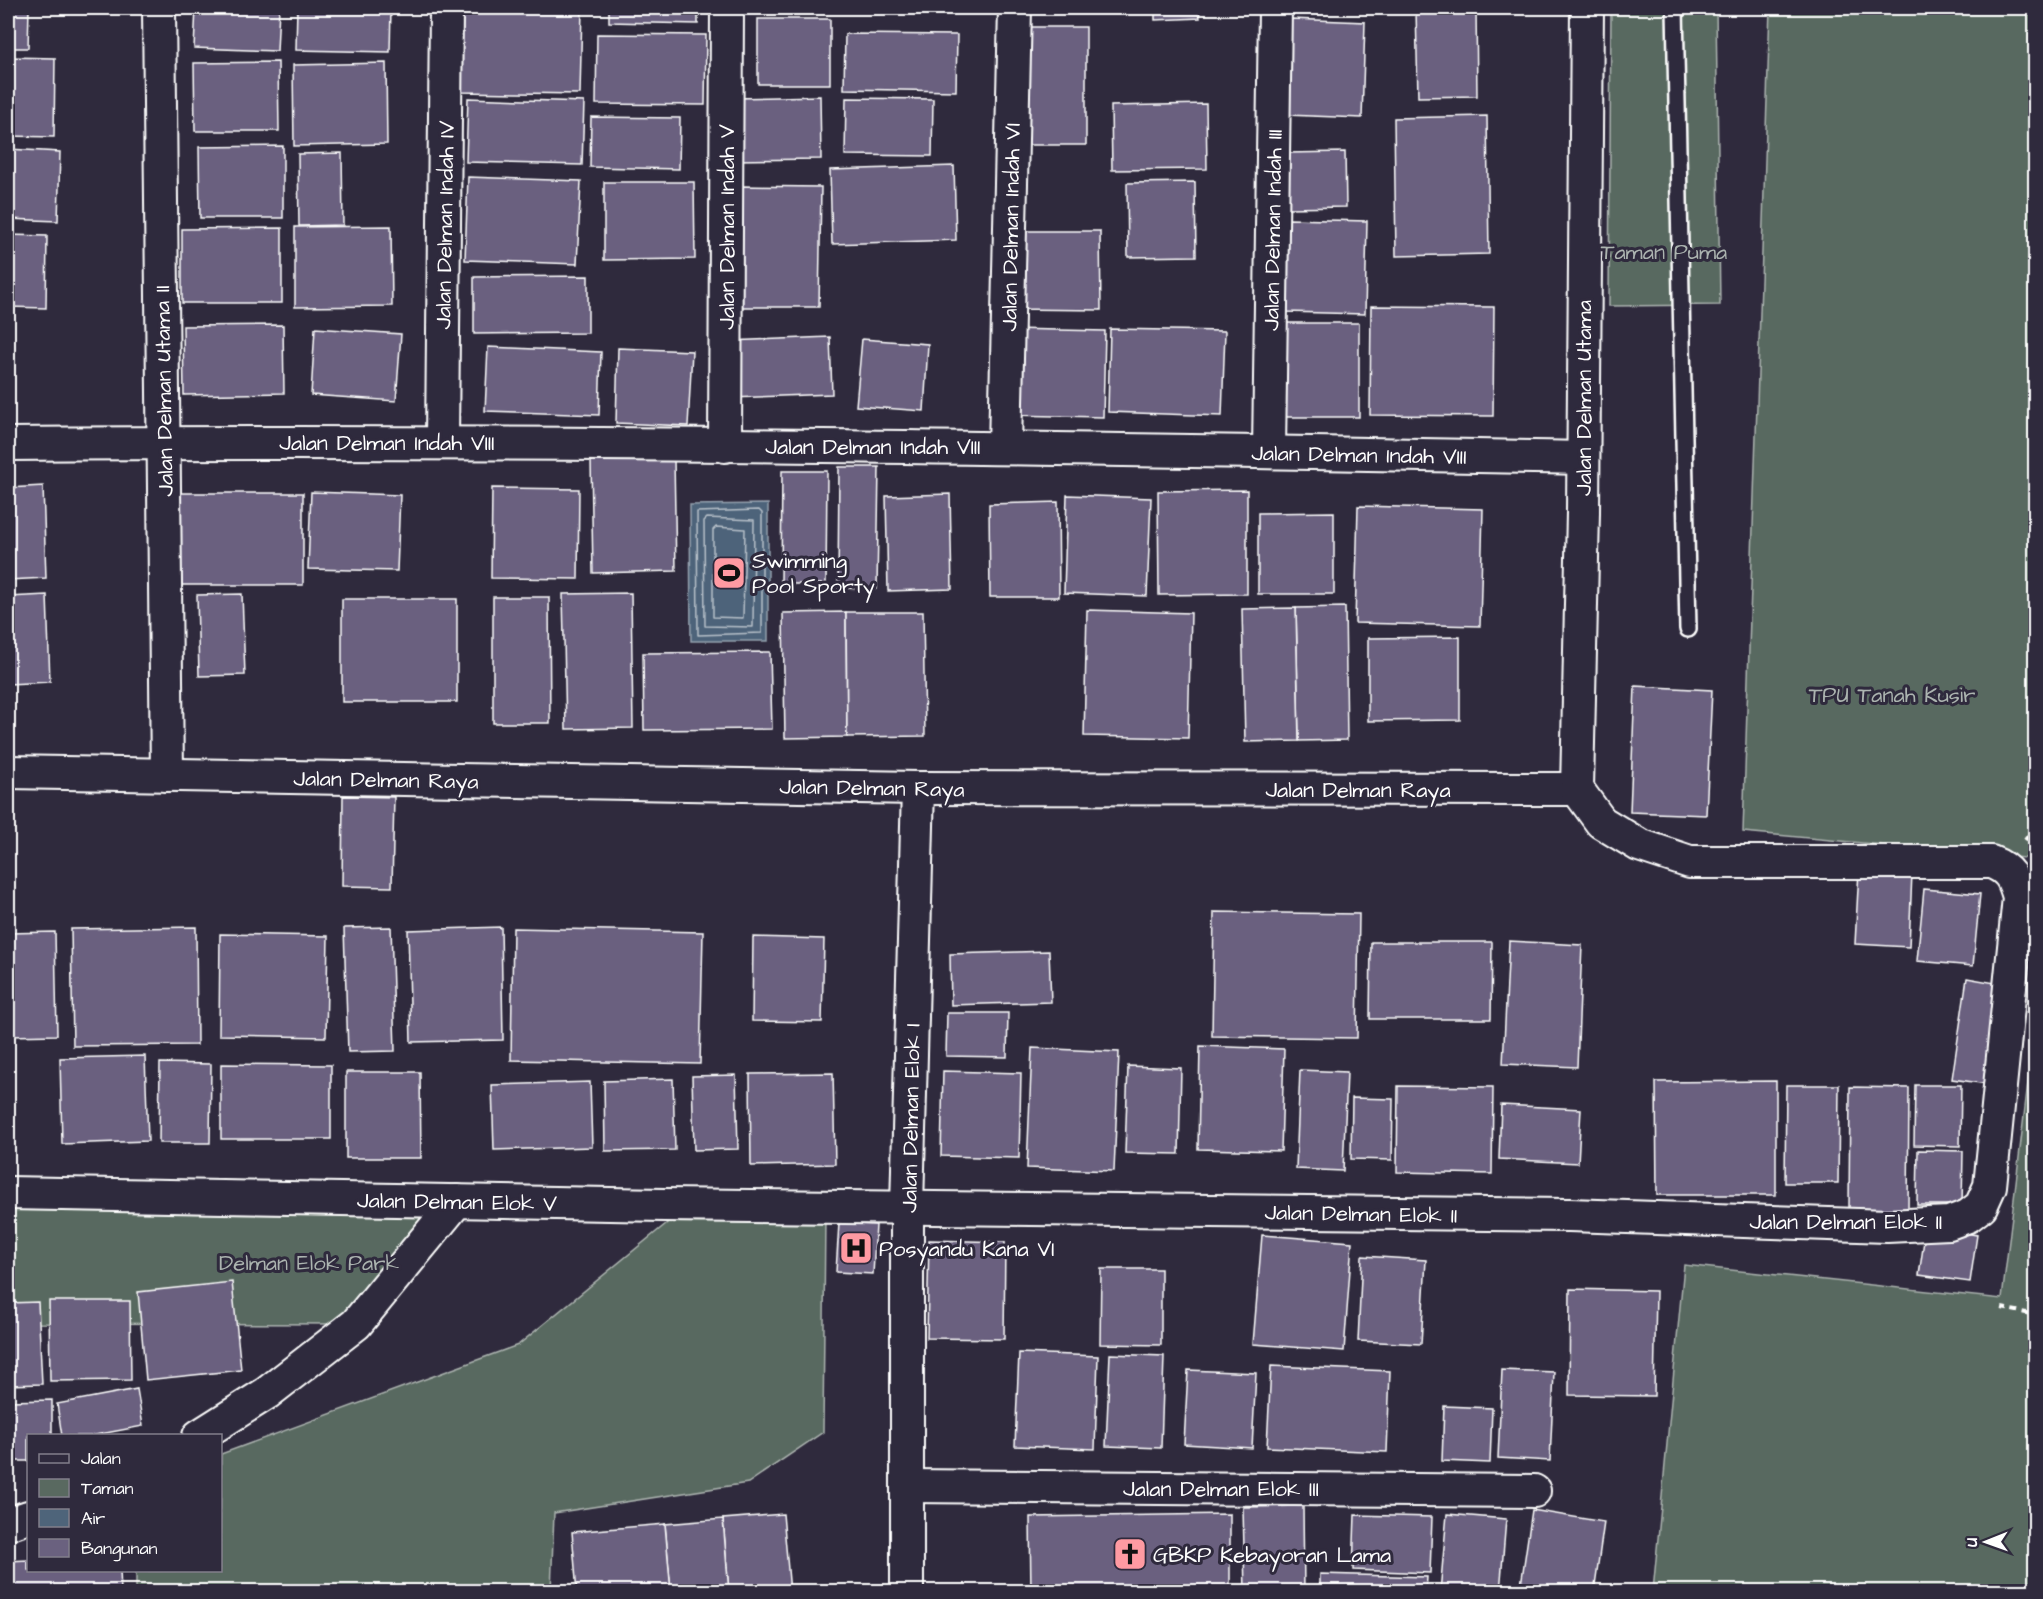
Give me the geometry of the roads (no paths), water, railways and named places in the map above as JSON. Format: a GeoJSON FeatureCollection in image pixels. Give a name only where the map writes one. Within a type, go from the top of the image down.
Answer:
{"type":"FeatureCollection","features":[{"type":"Feature","properties":{"kind":"street","name":"Jalan Delman Utama II"},"geometry":{"type":"LineString","coordinates":[[159,8],[167,775]]}},
{"type":"Feature","properties":{"kind":"street","name":"Jalan Delman Indah IV"},"geometry":{"type":"LineString","coordinates":[[442,442],[446,8]]}},
{"type":"Feature","properties":{"kind":"street","name":"Jalan Delman Indah V"},"geometry":{"type":"LineString","coordinates":[[725,446],[727,8]]}},
{"type":"Feature","properties":{"kind":"street","name":"Jalan Delman Indah VI"},"geometry":{"type":"LineString","coordinates":[[1005,447],[1015,8]]}},
{"type":"Feature","properties":{"kind":"street","name":"Jalan Delman Indah III"},"geometry":{"type":"LineString","coordinates":[[1269,452],[1275,8]]}},
{"type":"Feature","properties":{"kind":"street","name":"Jalan Delman Utama"},"geometry":{"type":"LineString","coordinates":[[1577,789],[1587,8]]}},
{"type":"Feature","properties":{"kind":"street","name":"Jalan Delman Indah VIII"},"geometry":{"type":"LineString","coordinates":[[8,444],[442,442],[1005,447],[1582,458]]}},
{"type":"Feature","properties":{"kind":"street","name":"Jalan Delman Raya"},"geometry":{"type":"LineString","coordinates":[[8,772],[918,788],[1577,789]]}},
{"type":"Feature","properties":{"kind":"street","name":"Jalan Delman Elok I"},"geometry":{"type":"LineString","coordinates":[[907,1592],[907,1207],[918,788]]}},
{"type":"Feature","properties":{"kind":"street","name":"Jalan Delman Elok II"},"geometry":{"type":"LineString","coordinates":[[907,1207],[1569,1215],[1887,1226],[1949,1223],[1968,1216],[1981,1206],[1990,1186],[2019,897],[2012,875],[2004,867],[1991,862],[1690,862],[1639,845],[1601,822],[1577,789]]}},
{"type":"Feature","properties":{"kind":"street","name":"Jalan Delman Elok V"},"geometry":{"type":"LineString","coordinates":[[8,1193],[907,1207]]}},
{"type":"Feature","properties":{"kind":"street"},"geometry":{"type":"LineString","coordinates":[[202,1434],[267,1393],[356,1324],[457,1201]]}},
{"type":"Feature","properties":{"kind":"street","name":"Jalan Delman Elok III"},"geometry":{"type":"LineString","coordinates":[[908,1486],[1534,1491]]}},
{"type":"Feature","properties":{"kind":"street"},"geometry":{"type":"LineString","coordinates":[[8,1524],[27,1517]]}},
{"type":"Feature","properties":{"kind":"lane"},"geometry":{"type":"LineString","coordinates":[[1675,8],[1688,629]]}},
{"type":"Feature","properties":{"kind":"water","name":"Swimming Pool Sporty"},"geometry":{"type":"Polygon","coordinates":[[[768,504],[768,641],[691,641],[690,505],[768,504]]]}},
{"type":"Feature","properties":{"kind":"place","name":"Swimming Pool Sporty"},"geometry":{"type":"Point","coordinates":[729,573]}},
{"type":"Feature","properties":{"kind":"place","name":"Posyandu Kana VI"},"geometry":{"type":"Point","coordinates":[856,1248]}},
{"type":"Feature","properties":{"kind":"place","name":"GBKP Kebayoran Lama"},"geometry":{"type":"Point","coordinates":[1130,1554]}},
{"type":"Feature","properties":{"kind":"park label","name":"Taman Puma"},"geometry":{"type":"Point","coordinates":[1664,251]}},
{"type":"Feature","properties":{"kind":"park label","name":"TPU Tanah Kusir"},"geometry":{"type":"Point","coordinates":[1892,694]}},
{"type":"Feature","properties":{"kind":"park label","name":"Delman Elok Park"},"geometry":{"type":"Point","coordinates":[309,1262]}}]}
